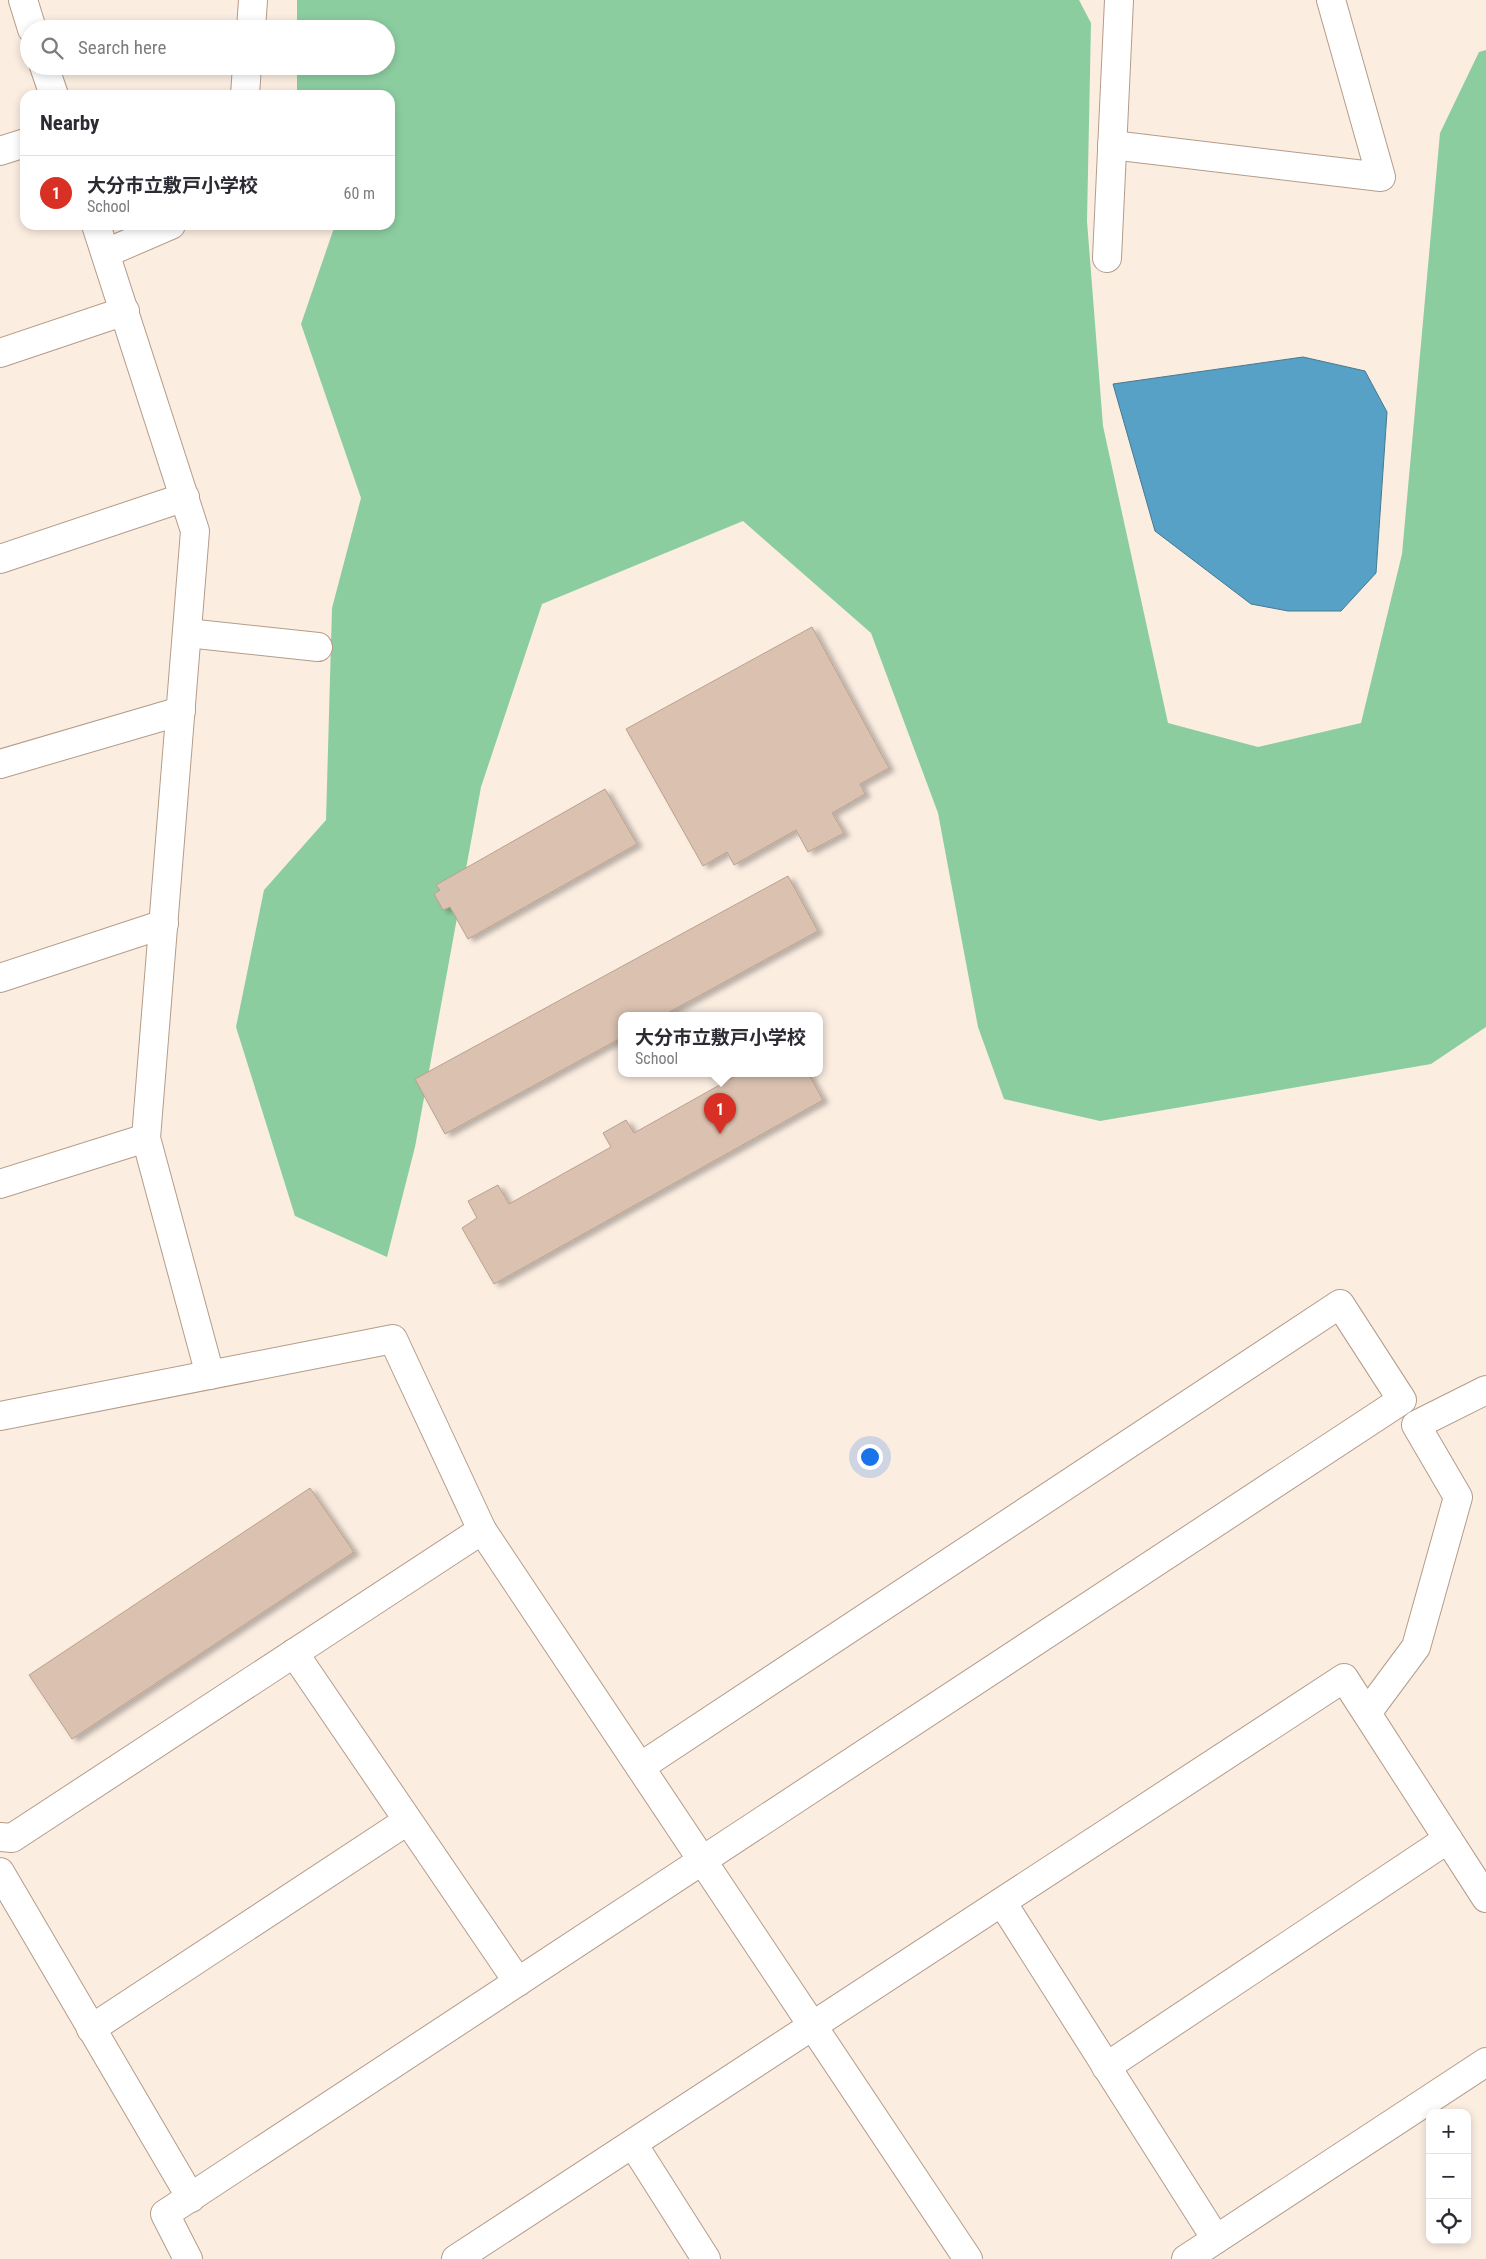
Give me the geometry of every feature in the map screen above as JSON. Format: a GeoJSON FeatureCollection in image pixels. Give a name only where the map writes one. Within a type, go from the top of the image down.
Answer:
{"type":"FeatureCollection","features":[{"type":"Feature","properties":{"kind":"street"},"geometry":{"type":"LineString","coordinates":[[23,0],[29,20]]}},
{"type":"Feature","properties":{"kind":"street"},"geometry":{"type":"LineString","coordinates":[[252,20],[254,0]]}},
{"type":"Feature","properties":{"kind":"street"},"geometry":{"type":"LineString","coordinates":[[1107,258],[1119,0]]}},
{"type":"Feature","properties":{"kind":"street"},"geometry":{"type":"LineString","coordinates":[[1112,146],[1381,177],[1331,0]]}},
{"type":"Feature","properties":{"kind":"street"},"geometry":{"type":"LineString","coordinates":[[47,75],[52,90]]}},
{"type":"Feature","properties":{"kind":"street"},"geometry":{"type":"LineString","coordinates":[[245,90],[246,75]]}},
{"type":"Feature","properties":{"kind":"street"},"geometry":{"type":"LineString","coordinates":[[0,151],[20,144]]}},
{"type":"Feature","properties":{"kind":"street"},"geometry":{"type":"LineString","coordinates":[[98,230],[195,531],[146,1138],[210,1375]]}},
{"type":"Feature","properties":{"kind":"street"},"geometry":{"type":"LineString","coordinates":[[106,253],[159,230]]}},
{"type":"Feature","properties":{"kind":"street"},"geometry":{"type":"LineString","coordinates":[[0,353],[125,311]]}},
{"type":"Feature","properties":{"kind":"street"},"geometry":{"type":"LineString","coordinates":[[0,559],[185,497]]}},
{"type":"Feature","properties":{"kind":"street"},"geometry":{"type":"LineString","coordinates":[[187,633],[318,647]]}},
{"type":"Feature","properties":{"kind":"street"},"geometry":{"type":"LineString","coordinates":[[0,764],[181,711]]}},
{"type":"Feature","properties":{"kind":"street"},"geometry":{"type":"LineString","coordinates":[[0,978],[164,924]]}},
{"type":"Feature","properties":{"kind":"street"},"geometry":{"type":"LineString","coordinates":[[0,1184],[146,1138]]}},
{"type":"Feature","properties":{"kind":"street"},"geometry":{"type":"LineString","coordinates":[[188,2259],[165,2214],[1402,1400],[1340,1304],[640,1767]]}},
{"type":"Feature","properties":{"kind":"street"},"geometry":{"type":"LineString","coordinates":[[0,1416],[393,1339],[482,1530],[968,2259]]}},
{"type":"Feature","properties":{"kind":"street"},"geometry":{"type":"LineString","coordinates":[[1367,1714],[1416,1647],[1458,1497],[1416,1425],[1486,1390]]}},
{"type":"Feature","properties":{"kind":"street"},"geometry":{"type":"LineString","coordinates":[[0,1837],[12,1838],[482,1530]]}},
{"type":"Feature","properties":{"kind":"street"},"geometry":{"type":"LineString","coordinates":[[294,1654],[518,1982]]}},
{"type":"Feature","properties":{"kind":"street"},"geometry":{"type":"LineString","coordinates":[[456,2259],[1344,1678],[1486,1898]]}},
{"type":"Feature","properties":{"kind":"street"},"geometry":{"type":"LineString","coordinates":[[91,2029],[407,1821]]}},
{"type":"Feature","properties":{"kind":"street"},"geometry":{"type":"LineString","coordinates":[[1106,2067],[1448,1839]]}},
{"type":"Feature","properties":{"kind":"street"},"geometry":{"type":"LineString","coordinates":[[0,1872],[190,2198]]}},
{"type":"Feature","properties":{"kind":"street"},"geometry":{"type":"LineString","coordinates":[[1002,1902],[1216,2239]]}},
{"type":"Feature","properties":{"kind":"street"},"geometry":{"type":"LineString","coordinates":[[1186,2259],[1486,2062]]}},
{"type":"Feature","properties":{"kind":"street"},"geometry":{"type":"LineString","coordinates":[[632,2144],[706,2259]]}},
{"type":"Feature","properties":{"kind":"green space"},"geometry":{"type":"Polygon","coordinates":[[[297,0],[1079,0],[1091,23],[1087,221],[1103,426],[1168,723],[1258,747],[1361,723],[1402,554],[1440,133],[1479,52],[1486,50],[1486,1027],[1431,1064],[1100,1121],[1004,1099],[978,1027],[938,813],[871,633],[743,521],[542,604],[481,787],[415,1147],[387,1257],[295,1216],[236,1027],[264,890],[326,820],[332,608],[361,498],[301,324],[333,230],[395,230],[395,90],[297,90],[297,75],[395,75],[395,20],[297,20],[297,0]]]}},
{"type":"Feature","properties":{"kind":"water"},"geometry":{"type":"Polygon","coordinates":[[[1303,357],[1365,371],[1387,412],[1376,573],[1341,611],[1288,611],[1251,604],[1155,531],[1113,384],[1303,357]]]}},
{"type":"Feature","properties":{"kind":"building"},"geometry":{"type":"Polygon","coordinates":[[[812,627],[889,768],[860,784],[865,794],[832,813],[844,833],[808,852],[796,830],[734,865],[727,852],[703,866],[626,729],[812,627]]]}},
{"type":"Feature","properties":{"kind":"building"},"geometry":{"type":"Polygon","coordinates":[[[605,789],[637,844],[468,939],[450,907],[443,910],[434,894],[440,890],[436,885],[605,789]]]}},
{"type":"Feature","properties":{"kind":"building"},"geometry":{"type":"Polygon","coordinates":[[[788,876],[818,931],[670,1012],[618,1012],[618,1040],[445,1134],[415,1079],[788,876]]]}},
{"type":"Feature","properties":{"kind":"building"},"geometry":{"type":"Polygon","coordinates":[[[734,1077],[810,1077],[823,1100],[494,1284],[462,1228],[477,1218],[468,1201],[498,1185],[509,1204],[611,1147],[603,1133],[626,1120],[634,1133],[734,1077]]]}},
{"type":"Feature","properties":{"kind":"building"},"geometry":{"type":"Polygon","coordinates":[[[310,1488],[354,1552],[72,1739],[29,1675],[310,1488]]]}},
{"type":"Feature","properties":{"kind":"place","name":"大分市立敷戸小学校"},"geometry":{"type":"Point","coordinates":[720,1134]}}]}
